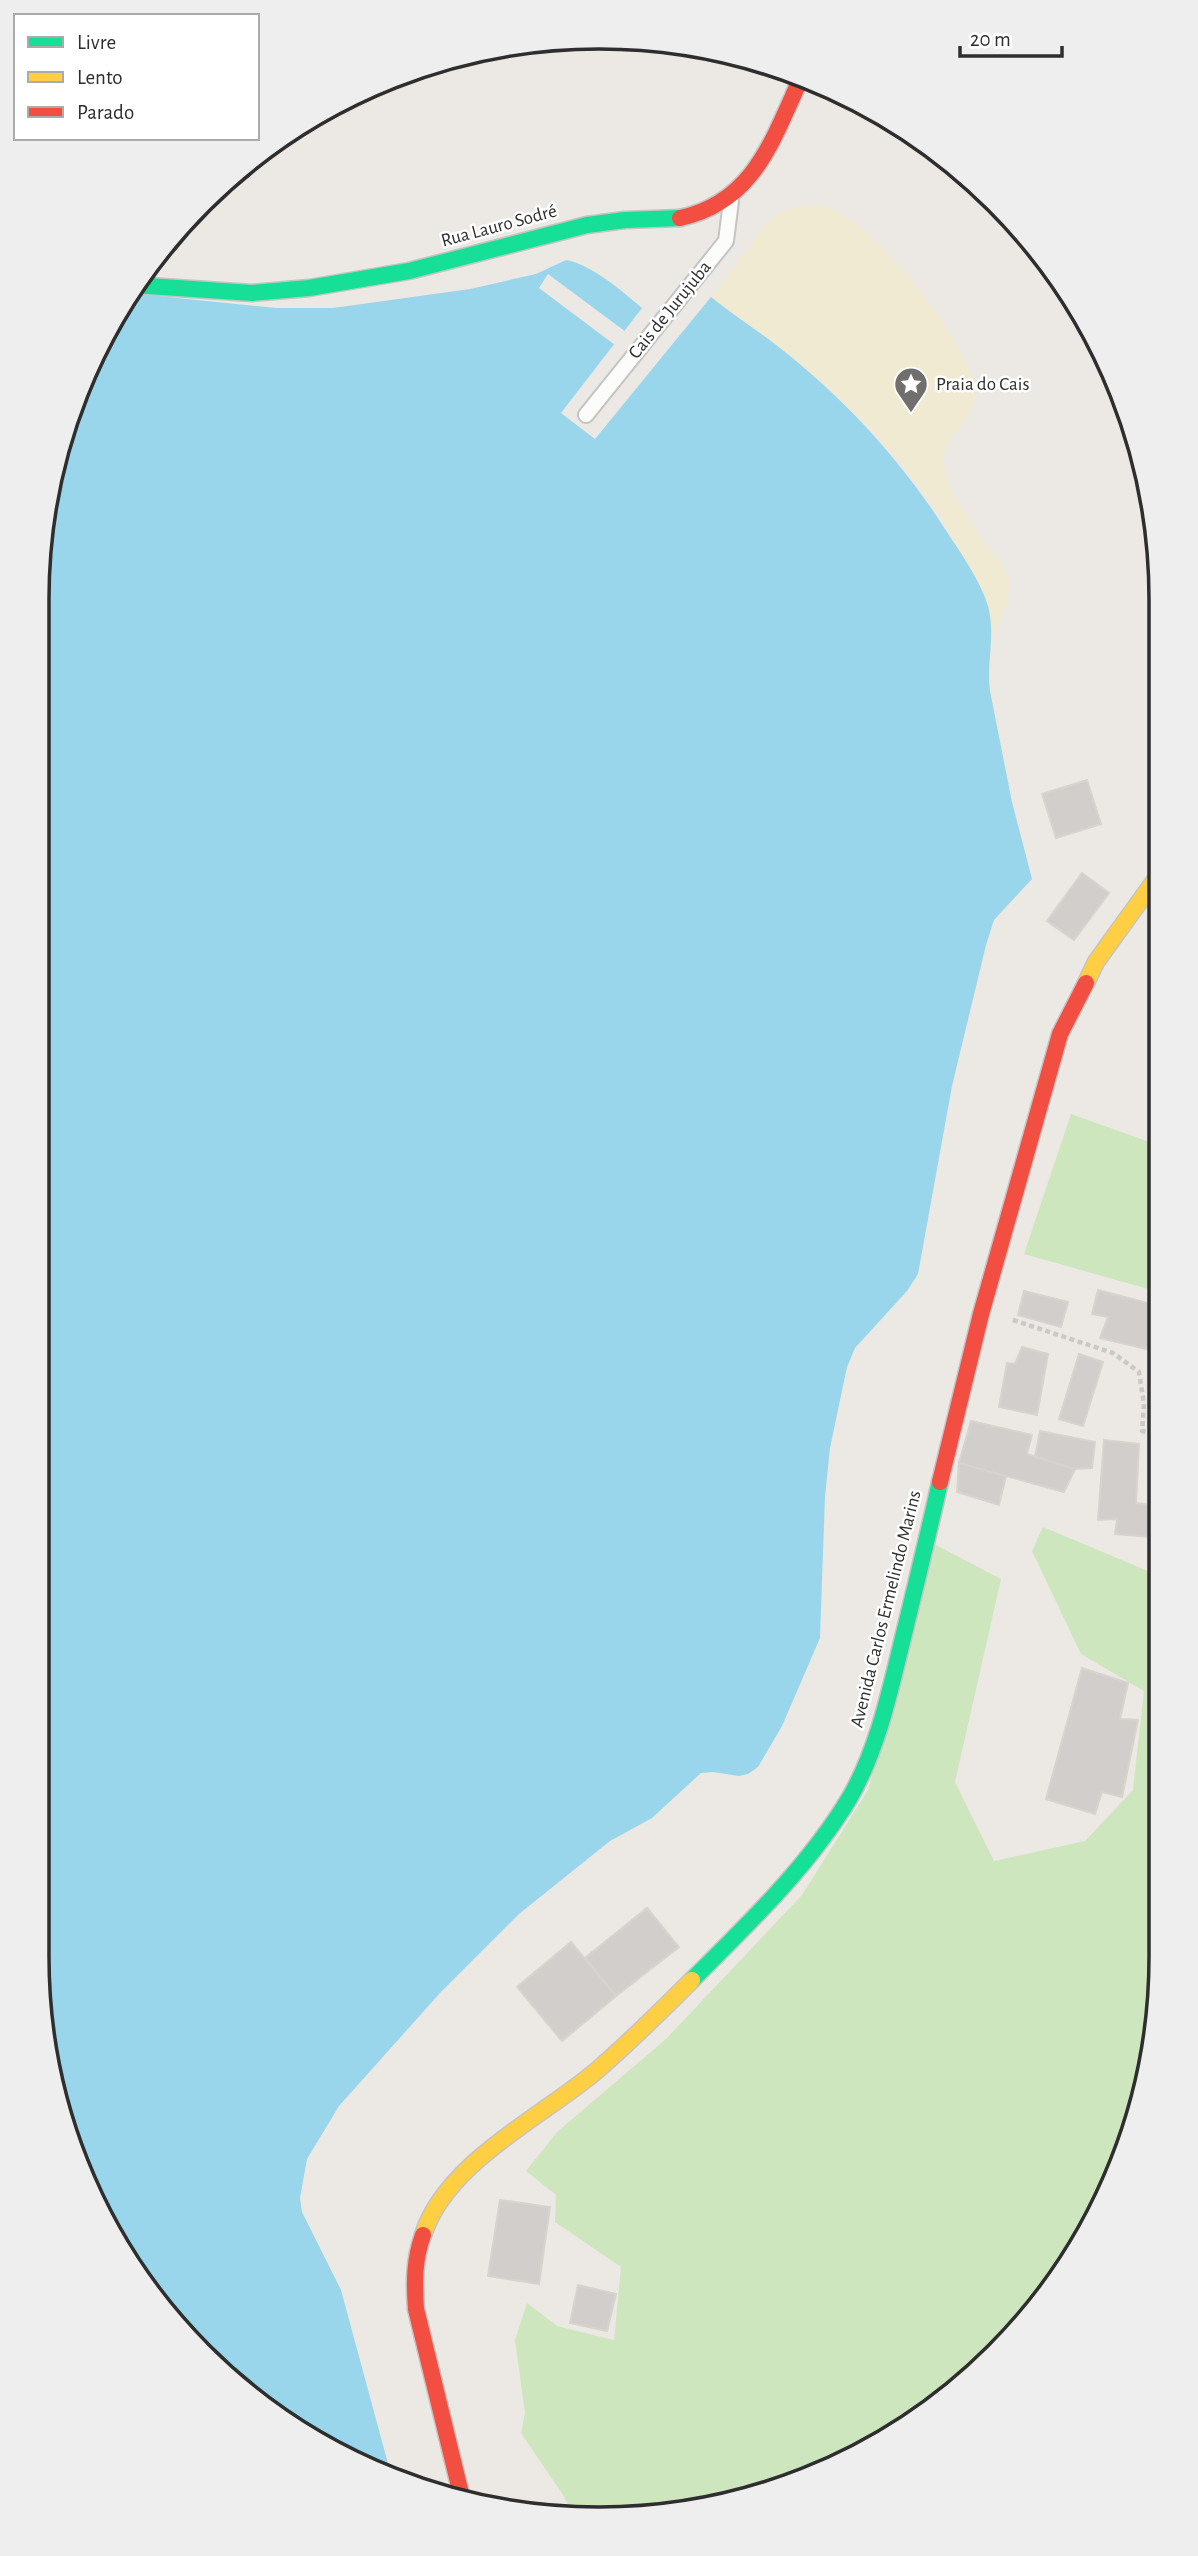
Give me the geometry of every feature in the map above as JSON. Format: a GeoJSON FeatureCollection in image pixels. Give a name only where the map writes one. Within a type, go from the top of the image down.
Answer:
{"type":"FeatureCollection","features":[{"type":"Feature","properties":{"kind":"street","name":"Rua Lauro Sodré"},"geometry":{"type":"LineString","coordinates":[[147,286],[252,293],[333,285],[409,271],[587,225],[625,220],[681,218],[702,212],[732,195],[762,162],[798,87]]}},
{"type":"Feature","properties":{"kind":"street","name":"Avenida Carlos Ermelindo Marins"},"geometry":{"type":"LineString","coordinates":[[460,2489],[414,2304],[412,2276],[416,2254],[425,2231],[449,2187],[466,2169],[594,2073],[643,2029],[761,1911],[826,1832],[849,1798],[864,1768],[885,1711],[981,1314],[1060,1034],[1096,962],[1149,888]]}},
{"type":"Feature","properties":{"kind":"lane","name":"Cais de Jurujuba"},"geometry":{"type":"LineString","coordinates":[[586,415],[726,241],[732,195]]}},
{"type":"Feature","properties":{"kind":"path"},"geometry":{"type":"LineString","coordinates":[[981,1314],[1013,1320],[1113,1353],[1139,1372],[1144,1404],[1142,1432],[1149,1433]]}},
{"type":"Feature","properties":{"kind":"green space"},"geometry":{"type":"Polygon","coordinates":[[[1071,1114],[1149,1142],[1149,1289],[1024,1254],[1071,1114]]]}},
{"type":"Feature","properties":{"kind":"green space"},"geometry":{"type":"Polygon","coordinates":[[[1043,1527],[1149,1571],[1148,1993],[1130,2099],[1120,2134],[1092,2200],[1056,2263],[1013,2320],[962,2371],[905,2414],[874,2433],[809,2465],[741,2488],[635,2506],[569,2506],[521,2433],[525,2413],[515,2340],[527,2303],[557,2326],[614,2340],[621,2267],[555,2222],[556,2195],[526,2171],[557,2132],[666,2039],[802,1895],[868,1790],[934,1544],[1001,1579],[955,1782],[994,1861],[1085,1841],[1133,1790],[1144,1691],[1081,1654],[1032,1551],[1043,1527]]]}},
{"type":"Feature","properties":{"kind":"sand","name":"Praia do Cais"},"geometry":{"type":"Polygon","coordinates":[[[798,206],[824,206],[843,215],[866,232],[915,285],[938,315],[970,369],[976,389],[975,400],[972,409],[948,444],[944,465],[958,502],[1002,564],[1008,578],[1006,606],[991,640],[987,611],[959,549],[940,516],[893,454],[810,372],[711,297],[772,217],[798,206]]]}},
{"type":"Feature","properties":{"kind":"water"},"geometry":{"type":"Polygon","coordinates":[[[566,260],[576,263],[596,273],[642,308],[561,413],[595,439],[711,297],[780,348],[828,389],[892,456],[930,506],[970,568],[988,606],[991,628],[990,691],[1012,802],[1032,879],[994,920],[986,945],[952,1086],[918,1274],[907,1291],[855,1348],[847,1367],[830,1448],[825,1496],[820,1638],[782,1726],[758,1767],[739,1776],[701,1773],[652,1818],[610,1841],[519,1914],[440,1993],[339,2106],[307,2159],[300,2198],[302,2212],[341,2290],[388,2465],[324,2433],[293,2414],[236,2371],[185,2320],[142,2263],[106,2200],[78,2134],[60,2064],[50,1993],[49,1957],[50,563],[60,492],[78,422],[106,356],[141,294],[276,308],[333,308],[470,289],[536,274],[566,260]]]}},
{"type":"Feature","properties":{"kind":"pier"},"geometry":{"type":"Polygon","coordinates":[[[548,274],[626,332],[646,307],[565,412],[595,435],[620,404],[594,438],[562,413],[615,345],[539,288],[548,274]]]}},
{"type":"Feature","properties":{"kind":"building"},"geometry":{"type":"Polygon","coordinates":[[[1087,780],[1101,824],[1056,838],[1042,794],[1087,780]]]}},
{"type":"Feature","properties":{"kind":"building"},"geometry":{"type":"Polygon","coordinates":[[[1082,873],[1109,893],[1074,940],[1047,921],[1082,873]]]}},
{"type":"Feature","properties":{"kind":"building"},"geometry":{"type":"Polygon","coordinates":[[[1098,1290],[1149,1303],[1149,1350],[1100,1338],[1108,1317],[1092,1314],[1098,1290]]]}},
{"type":"Feature","properties":{"kind":"building"},"geometry":{"type":"Polygon","coordinates":[[[1024,1291],[1068,1302],[1061,1327],[1018,1315],[1024,1291]]]}},
{"type":"Feature","properties":{"kind":"building"},"geometry":{"type":"Polygon","coordinates":[[[1022,1347],[1048,1354],[1037,1415],[999,1407],[1007,1363],[1015,1364],[1022,1347]]]}},
{"type":"Feature","properties":{"kind":"building"},"geometry":{"type":"Polygon","coordinates":[[[1079,1354],[1103,1362],[1083,1426],[1059,1419],[1079,1354]]]}},
{"type":"Feature","properties":{"kind":"building"},"geometry":{"type":"Polygon","coordinates":[[[971,1421],[1032,1435],[1027,1454],[1075,1469],[1064,1492],[959,1463],[971,1421]]]}},
{"type":"Feature","properties":{"kind":"building"},"geometry":{"type":"Polygon","coordinates":[[[1040,1431],[1095,1442],[1092,1468],[1075,1469],[1035,1457],[1040,1431]]]}},
{"type":"Feature","properties":{"kind":"building"},"geometry":{"type":"Polygon","coordinates":[[[1104,1440],[1139,1444],[1136,1503],[1149,1505],[1149,1537],[1115,1534],[1117,1519],[1098,1520],[1104,1440]]]}},
{"type":"Feature","properties":{"kind":"building"},"geometry":{"type":"Polygon","coordinates":[[[959,1463],[1006,1476],[999,1505],[957,1492],[959,1463]]]}},
{"type":"Feature","properties":{"kind":"building"},"geometry":{"type":"Polygon","coordinates":[[[1082,1668],[1128,1683],[1120,1719],[1138,1720],[1122,1797],[1102,1792],[1095,1814],[1046,1799],[1082,1668]]]}},
{"type":"Feature","properties":{"kind":"building"},"geometry":{"type":"Polygon","coordinates":[[[647,1908],[679,1947],[616,1996],[585,1958],[647,1908]]]}},
{"type":"Feature","properties":{"kind":"building"},"geometry":{"type":"Polygon","coordinates":[[[571,1942],[616,1996],[562,2041],[517,1987],[571,1942]]]}},
{"type":"Feature","properties":{"kind":"building"},"geometry":{"type":"Polygon","coordinates":[[[500,2200],[550,2207],[539,2284],[488,2276],[500,2200]]]}},
{"type":"Feature","properties":{"kind":"building"},"geometry":{"type":"Polygon","coordinates":[[[578,2285],[616,2294],[607,2331],[570,2323],[578,2285]]]}},
{"type":"Feature","properties":{"kind":"traffic: fast"},"geometry":{"type":"LineString","coordinates":[[147,286],[252,293],[309,288],[409,271],[587,225],[625,220],[680,218]]}},
{"type":"Feature","properties":{"kind":"traffic: fast"},"geometry":{"type":"LineString","coordinates":[[692,1980],[796,1871],[833,1824],[859,1781],[887,1702],[940,1482]]}},
{"type":"Feature","properties":{"kind":"traffic: slow"},"geometry":{"type":"LineString","coordinates":[[1086,983],[1096,962],[1149,888]]}},
{"type":"Feature","properties":{"kind":"traffic: slow"},"geometry":{"type":"LineString","coordinates":[[423,2235],[435,2209],[473,2164],[595,2072],[692,1980]]}},
{"type":"Feature","properties":{"kind":"traffic: jam"},"geometry":{"type":"LineString","coordinates":[[680,218],[706,210],[727,198],[744,182],[770,144],[797,86]]}},
{"type":"Feature","properties":{"kind":"traffic: jam"},"geometry":{"type":"LineString","coordinates":[[940,1482],[981,1314],[1060,1034],[1086,983]]}},
{"type":"Feature","properties":{"kind":"traffic: jam"},"geometry":{"type":"LineString","coordinates":[[423,2235],[415,2272],[416,2309],[460,2489]]}},
{"type":"Feature","properties":{"kind":"place","name":"Praia do Cais"},"geometry":{"type":"Point","coordinates":[911,414]}}]}
